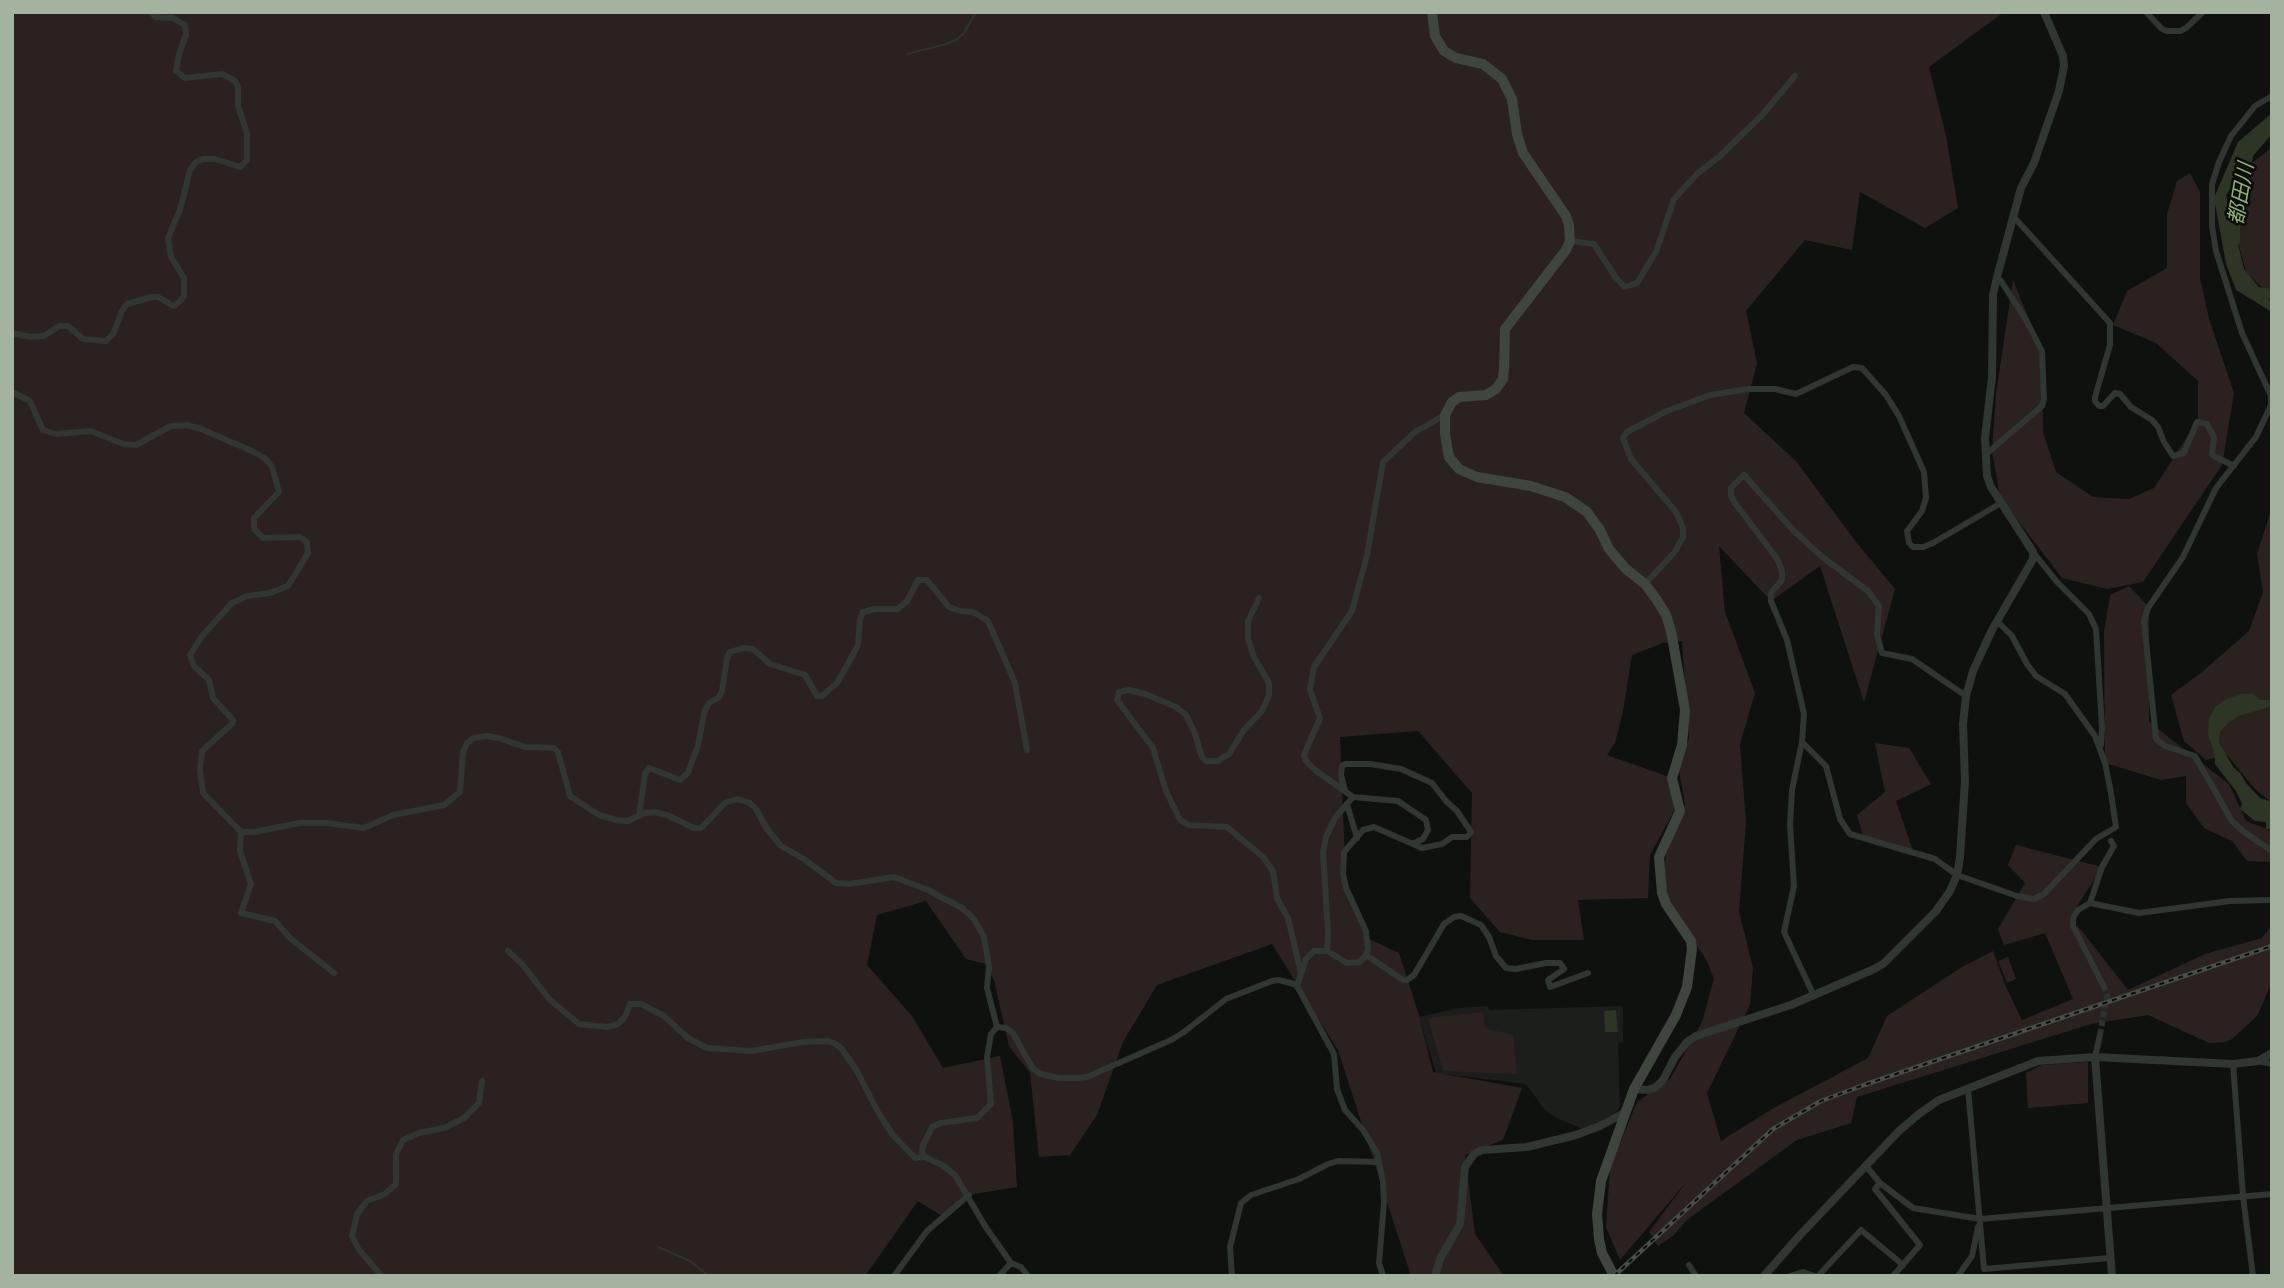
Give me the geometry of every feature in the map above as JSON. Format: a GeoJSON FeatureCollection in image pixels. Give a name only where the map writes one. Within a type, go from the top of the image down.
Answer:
{"type":"FeatureCollection","features":[{"type":"Feature","properties":{"kind":"main road"},"geometry":{"type":"LineString","coordinates":[[1432,12],[1436,36],[1444,51],[1456,58],[1483,64],[1502,79],[1512,99],[1523,153],[1566,216],[1570,241],[1505,330],[1503,379],[1496,389],[1486,395],[1459,397],[1452,402],[1445,415],[1449,457],[1459,469],[1477,477],[1531,486],[1565,497],[1587,512],[1609,549],[1657,600],[1671,631],[1685,710],[1682,745],[1672,778],[1680,811],[1659,857],[1662,893],[1692,941],[1692,948],[1687,986],[1676,1015],[1633,1089],[1601,1181],[1597,1214],[1599,1239],[1612,1272]]}},
{"type":"Feature","properties":{"kind":"street"},"geometry":{"type":"LineString","coordinates":[[12,333],[30,337],[44,335],[59,326],[68,326],[83,339],[106,341],[113,334],[127,304],[158,297],[174,306],[184,296],[184,278],[172,257],[168,237],[180,210],[190,170],[196,162],[203,159],[215,159],[240,167],[247,160],[247,133],[238,106],[238,87],[235,81],[222,74],[185,78],[176,71],[186,35],[185,25],[173,18],[155,18],[151,12]]}},
{"type":"Feature","properties":{"kind":"street"},"geometry":{"type":"LineString","coordinates":[[1802,741],[1826,766],[1840,819],[1846,831],[1935,859],[1957,875],[2017,896],[2035,899],[2044,894],[2096,839],[2116,827],[2101,747],[2098,649],[2094,621],[2034,552],[2001,503],[1987,476],[1985,455],[1985,424],[1992,377],[1993,295],[2021,188],[2035,163],[2059,91],[2064,66],[2063,56],[2044,12]]}},
{"type":"Feature","properties":{"kind":"street"},"geometry":{"type":"LineString","coordinates":[[2146,12],[2162,29],[2180,31],[2203,12]]}},
{"type":"Feature","properties":{"kind":"street"},"geometry":{"type":"LineString","coordinates":[[1570,241],[1594,244],[1625,288],[1637,283],[1656,252],[1674,199],[1698,173],[1763,114],[1796,75]]}},
{"type":"Feature","properties":{"kind":"street"},"geometry":{"type":"LineString","coordinates":[[2272,96],[2255,106],[2231,136],[2212,184],[2216,251],[2242,333],[2271,397],[2271,405],[2256,436],[2216,488],[2183,557],[2148,608],[2144,621],[2156,739],[2165,746],[2195,756],[2232,821],[2272,850]]}},
{"type":"Feature","properties":{"kind":"street"},"geometry":{"type":"LineString","coordinates":[[2013,216],[2110,323],[2110,345],[2095,397],[2099,407],[2115,393],[2120,394],[2131,407],[2158,426],[2164,442],[2174,456],[2184,453],[2197,422],[2207,424],[2214,436],[2212,456],[2234,466]]}},
{"type":"Feature","properties":{"kind":"street"},"geometry":{"type":"LineString","coordinates":[[1985,455],[2042,406],[2044,398],[2042,351],[2025,318],[1997,278]]}},
{"type":"Feature","properties":{"kind":"street"},"geometry":{"type":"LineString","coordinates":[[1644,584],[1674,553],[1683,537],[1683,528],[1676,512],[1631,459],[1623,438],[1628,432],[1667,411],[1710,396],[1748,389],[1775,389],[1796,394],[1853,367],[1862,368],[1886,395],[1899,416],[1924,472],[1926,498],[1922,511],[1907,531],[1909,543],[1913,547],[1933,543],[2001,503]]}},
{"type":"Feature","properties":{"kind":"street"},"geometry":{"type":"LineString","coordinates":[[12,393],[30,401],[43,430],[55,434],[91,431],[124,444],[136,445],[171,426],[187,425],[252,451],[266,459],[272,467],[279,492],[254,518],[254,529],[262,538],[300,537],[307,542],[308,553],[288,586],[270,593],[247,596],[232,604],[202,636],[190,655],[194,666],[209,680],[213,698],[233,720],[232,724],[202,751],[200,770],[203,793],[241,832],[300,823],[327,823],[364,828],[393,815],[444,805],[460,792],[463,752],[467,743],[474,738],[487,736],[525,747],[557,749],[573,799],[599,815],[628,821],[654,812],[694,828],[701,828],[724,803],[737,799],[750,803],[756,809],[781,846],[836,883],[850,884],[894,877],[909,881],[951,901],[973,918],[984,937],[989,967],[987,988],[997,1027]]}},
{"type":"Feature","properties":{"kind":"street"},"geometry":{"type":"LineString","coordinates":[[1413,843],[1423,839],[1428,830],[1426,820],[1398,801],[1353,797],[1315,770],[1305,759],[1306,747],[1320,718],[1310,690],[1318,658],[1346,623],[1352,611],[1367,555],[1383,462],[1415,432],[1445,415]]}},
{"type":"Feature","properties":{"kind":"street"},"geometry":{"type":"LineString","coordinates":[[1814,996],[1784,932],[1794,886],[1790,825],[1804,714],[1792,656],[1771,601],[1771,593],[1782,580],[1782,571],[1731,495],[1731,488],[1744,475],[1792,529],[1821,556],[1868,591],[1877,601],[1877,635],[1882,653],[1912,659],[1966,696]]}},
{"type":"Feature","properties":{"kind":"street"},"geometry":{"type":"LineString","coordinates":[[1633,1089],[1648,1090],[1656,1087],[1663,1080],[1675,1057],[1687,1042],[1696,1036],[1814,996],[1883,964],[1936,911],[1950,891],[1957,875],[1960,857],[1965,781],[1963,724],[1966,696],[1973,671],[1997,621],[2033,559],[2034,552]]}},
{"type":"Feature","properties":{"kind":"street"},"geometry":{"type":"LineString","coordinates":[[639,816],[645,774],[649,768],[680,780],[688,773],[698,745],[704,713],[709,703],[719,697],[722,691],[730,652],[743,648],[753,649],[770,664],[805,675],[817,696],[822,696],[837,683],[858,645],[863,612],[898,609],[907,601],[918,580],[927,580],[949,607],[973,612],[988,621],[1015,683],[1027,750]]}},
{"type":"Feature","properties":{"kind":"street"},"geometry":{"type":"LineString","coordinates":[[1259,598],[1248,621],[1248,639],[1254,657],[1269,683],[1269,695],[1262,711],[1244,730],[1230,754],[1218,761],[1206,761],[1186,715],[1176,707],[1129,690],[1119,692],[1117,700],[1153,748],[1166,791],[1180,820],[1189,825],[1227,827],[1263,857],[1273,871],[1278,898],[1288,918],[1301,973]]}},
{"type":"Feature","properties":{"kind":"street"},"geometry":{"type":"LineString","coordinates":[[1997,621],[2012,636],[2026,664],[2036,676],[2065,694],[2101,747]]}},
{"type":"Feature","properties":{"kind":"street"},"geometry":{"type":"LineString","coordinates":[[1297,986],[1306,959],[1314,951],[1327,951],[1347,963],[1360,962],[1366,955],[1366,931],[1346,888],[1343,874],[1344,852],[1363,830],[1374,827],[1422,848],[1432,847],[1452,837],[1470,836],[1470,829],[1432,783],[1401,769],[1350,763],[1342,765],[1341,775],[1345,791]]}},
{"type":"Feature","properties":{"kind":"street"},"geometry":{"type":"LineString","coordinates":[[1327,951],[1323,852],[1326,837],[1338,813],[1353,797]]}},
{"type":"Feature","properties":{"kind":"street"},"geometry":{"type":"LineString","coordinates":[[1347,804],[1357,838]]}},
{"type":"Feature","properties":{"kind":"street"},"geometry":{"type":"LineString","coordinates":[[241,832],[240,851],[251,884],[241,913],[275,921],[290,938],[334,973]]}},
{"type":"Feature","properties":{"kind":"street"},"geometry":{"type":"LineString","coordinates":[[2104,987],[2073,926],[2073,918],[2078,910],[2090,903],[2102,867],[2112,852],[2114,846],[2111,841]]}},
{"type":"Feature","properties":{"kind":"street"},"geometry":{"type":"LineString","coordinates":[[2090,903],[2140,913],[2230,901],[2272,900]]}},
{"type":"Feature","properties":{"kind":"street"},"geometry":{"type":"LineString","coordinates":[[1366,955],[1407,980],[1414,975],[1444,924],[1461,916],[1481,925],[1496,956],[1506,968],[1560,964],[1564,969],[1548,981],[1550,987],[1588,973]]}},
{"type":"Feature","properties":{"kind":"street"},"geometry":{"type":"LineString","coordinates":[[508,951],[522,964],[550,1000],[579,1024],[607,1027],[618,1024],[625,1017],[630,1004],[641,1004],[664,1016],[688,1038],[707,1048],[751,1051],[803,1042],[834,1043],[842,1048],[857,1070],[893,1135],[915,1158],[925,1157],[949,1169],[969,1195],[985,1226],[1011,1263],[1021,1267],[1028,1276]]}},
{"type":"Feature","properties":{"kind":"street"},"geometry":{"type":"LineString","coordinates":[[997,1027],[1006,1028],[1013,1033],[1033,1069],[1059,1078],[1077,1079],[1171,1040],[1226,999],[1279,980],[1297,986],[1334,1054],[1337,1089],[1345,1110],[1374,1145],[1383,1182],[1384,1203],[1378,1263],[1384,1276]]}},
{"type":"Feature","properties":{"kind":"street"},"geometry":{"type":"LineString","coordinates":[[925,1157],[922,1153],[923,1145],[932,1127],[941,1123],[976,1118],[991,1104],[986,1057],[991,1034],[997,1027]]}},
{"type":"Feature","properties":{"kind":"street"},"geometry":{"type":"LineString","coordinates":[[2101,1035],[2095,1057],[2112,1276]]}},
{"type":"Feature","properties":{"kind":"street"},"geometry":{"type":"LineString","coordinates":[[1764,1276],[1866,1166],[1919,1114],[1939,1100],[2038,1061],[2095,1057],[2233,1064],[2258,1060],[2272,1054]]}},
{"type":"Feature","properties":{"kind":"street"},"geometry":{"type":"LineString","coordinates":[[2258,1060],[2272,1064]]}},
{"type":"Feature","properties":{"kind":"street"},"geometry":{"type":"LineString","coordinates":[[2233,1064],[2243,1196],[2253,1276]]}},
{"type":"Feature","properties":{"kind":"street"},"geometry":{"type":"LineString","coordinates":[[382,1276],[359,1250],[352,1236],[357,1214],[367,1201],[384,1194],[396,1184],[396,1154],[403,1140],[419,1133],[444,1128],[464,1118],[479,1103],[482,1080]]}},
{"type":"Feature","properties":{"kind":"street"},"geometry":{"type":"LineString","coordinates":[[1968,1088],[1984,1269],[2110,1258]]}},
{"type":"Feature","properties":{"kind":"street"},"geometry":{"type":"LineString","coordinates":[[1435,1276],[1440,1259],[1460,1224],[1465,1167],[1474,1154],[1482,1150],[1527,1147],[1576,1135],[1600,1126],[1624,1112]]}},
{"type":"Feature","properties":{"kind":"street"},"geometry":{"type":"LineString","coordinates":[[1232,1276],[1230,1247],[1241,1203],[1251,1195],[1299,1179],[1338,1161],[1378,1162]]}},
{"type":"Feature","properties":{"kind":"street"},"geometry":{"type":"LineString","coordinates":[[1866,1166],[1880,1183],[1913,1208],[1980,1219],[2272,1194]]}},
{"type":"Feature","properties":{"kind":"street"},"geometry":{"type":"LineString","coordinates":[[1880,1183],[1875,1189],[1920,1245],[1893,1276]]}},
{"type":"Feature","properties":{"kind":"street"},"geometry":{"type":"LineString","coordinates":[[894,1276],[927,1231],[969,1195]]}},
{"type":"Feature","properties":{"kind":"street"},"geometry":{"type":"LineString","coordinates":[[1958,1276],[1972,1256],[1980,1219]]}},
{"type":"Feature","properties":{"kind":"street"},"geometry":{"type":"LineString","coordinates":[[1790,1276],[1803,1272],[1816,1276],[1861,1230],[1903,1265]]}},
{"type":"Feature","properties":{"kind":"street"},"geometry":{"type":"LineString","coordinates":[[999,1276],[1011,1263]]}},
{"type":"Feature","properties":{"kind":"street"},"geometry":{"type":"LineString","coordinates":[[1689,1265],[1696,1276]]}},
{"type":"Feature","properties":{"kind":"shaded area"},"geometry":{"type":"Polygon","coordinates":[[[12,12],[2004,12],[1929,67],[1946,136],[1958,208],[1925,228],[1860,192],[1852,250],[1805,240],[1746,311],[1757,363],[1744,413],[1796,461],[1895,589],[1864,702],[1820,566],[1771,601],[1719,546],[1725,612],[1755,693],[1740,744],[1746,822],[1739,911],[1753,968],[1750,1005],[1707,1093],[1721,1141],[1772,1109],[1868,1058],[1887,1016],[1962,967],[1993,951],[2022,1020],[2073,999],[2045,933],[2004,945],[1998,929],[2025,883],[2008,865],[2016,845],[2102,867],[2069,919],[2082,931],[2128,990],[2205,954],[2262,938],[2272,925],[2272,981],[2264,1001],[2257,1016],[2226,1042],[2209,1043],[2148,1015],[2091,1024],[1857,1097],[1851,1123],[1797,1140],[1687,1220],[1674,1235],[1658,1246],[1649,1232],[1688,1180],[1620,1260],[1606,1227],[1610,1168],[1637,1102],[1670,1079],[1702,1022],[1714,979],[1707,961],[1662,893],[1666,854],[1685,804],[1678,765],[1689,739],[1682,641],[1663,643],[1632,655],[1615,743],[1607,755],[1672,778],[1674,811],[1650,855],[1648,898],[1578,900],[1584,940],[1532,940],[1500,932],[1470,898],[1472,793],[1418,731],[1340,737],[1346,888],[1367,938],[1399,953],[1433,1072],[1522,1088],[1503,1140],[1465,1155],[1475,1234],[1504,1276],[1411,1276],[1338,1050],[1272,944],[1157,985],[1123,1042],[1097,1115],[1070,1155],[1039,1157],[1030,1073],[1009,1046],[994,980],[986,964],[966,959],[926,901],[877,915],[867,965],[912,1016],[943,1068],[1000,1056],[1013,1122],[1017,1187],[963,1196],[942,1216],[918,1201],[865,1276],[12,1276],[12,12]]]}},
{"type":"Feature","properties":{"kind":"shaded area"},"geometry":{"type":"Polygon","coordinates":[[[2272,113],[2272,134],[2226,195],[2244,269],[2272,303],[2272,312],[2236,290],[2226,264],[2214,198],[2238,142],[2272,113]]]}},
{"type":"Feature","properties":{"kind":"shaded area"},"geometry":{"type":"Polygon","coordinates":[[[2272,147],[2272,297],[2246,272],[2234,227],[2252,163],[2272,147]]]}},
{"type":"Feature","properties":{"kind":"shaded area"},"geometry":{"type":"Polygon","coordinates":[[[2190,173],[2200,192],[2200,278],[2209,319],[2234,393],[2222,465],[2143,582],[2107,589],[2062,578],[2000,497],[1992,451],[1996,394],[2013,280],[2042,351],[2043,432],[2056,472],[2093,497],[2129,499],[2154,488],[2198,420],[2198,381],[2156,343],[2113,325],[2127,291],[2167,268],[2167,214],[2177,181],[2190,173]]]}},
{"type":"Feature","properties":{"kind":"shaded area"},"geometry":{"type":"Polygon","coordinates":[[[2272,507],[2272,803],[2255,789],[2227,755],[2206,760],[2184,741],[2171,695],[2249,631],[2263,592],[2257,554],[2272,507]]]}},
{"type":"Feature","properties":{"kind":"shaded area"},"geometry":{"type":"Polygon","coordinates":[[[2129,586],[2149,607],[2149,722],[2229,784],[2246,821],[2272,831],[2272,862],[2247,861],[2232,841],[2204,828],[2186,803],[2186,776],[2161,780],[2105,763],[2104,632],[2110,595],[2129,586]]]}},
{"type":"Feature","properties":{"kind":"shaded area"},"geometry":{"type":"Polygon","coordinates":[[[2242,694],[2254,694],[2260,700],[2272,700],[2272,706],[2239,716],[2229,722],[2220,731],[2219,743],[2246,783],[2260,798],[2272,804],[2272,829],[2266,829],[2266,822],[2255,821],[2240,809],[2242,804],[2236,791],[2215,764],[2208,734],[2209,718],[2216,706],[2226,699],[2242,694]]]}},
{"type":"Feature","properties":{"kind":"shaded area"},"geometry":{"type":"Polygon","coordinates":[[[1875,743],[1909,748],[1931,784],[1896,801],[1913,851],[1864,840],[1857,815],[1885,792],[1875,743]]]}},
{"type":"Feature","properties":{"kind":"shaded area"},"geometry":{"type":"Polygon","coordinates":[[[2008,957],[2016,979],[2007,983],[1998,961],[2008,957]]]}},
{"type":"Feature","properties":{"kind":"shaded area"},"geometry":{"type":"Polygon","coordinates":[[[1488,1006],[1489,1010],[1623,1006],[1623,1042],[1618,1043],[1620,1107],[1613,1115],[1582,1133],[1580,1128],[1544,1109],[1526,1084],[1436,1073],[1419,1017],[1459,1008],[1488,1006]]]}},
{"type":"Feature","properties":{"kind":"shaded area"},"geometry":{"type":"Polygon","coordinates":[[[1616,1010],[1618,1032],[1605,1032],[1604,1011],[1616,1010]]]}},
{"type":"Feature","properties":{"kind":"shaded area"},"geometry":{"type":"Polygon","coordinates":[[[1483,1012],[1485,1028],[1513,1035],[1517,1074],[1443,1071],[1428,1018],[1483,1012]]]}},
{"type":"Feature","properties":{"kind":"shaded area"},"geometry":{"type":"Polygon","coordinates":[[[2088,1062],[2088,1103],[2028,1108],[2026,1073],[2042,1065],[2088,1062]]]}},
{"type":"Feature","properties":{"kind":"waterway"},"geometry":{"type":"LineString","coordinates":[[907,54],[956,40],[964,33],[976,12]]}},
{"type":"Feature","properties":{"kind":"waterway","name":"都田川"},"geometry":{"type":"LineString","coordinates":[[2235,241],[2235,207],[2248,157]]}},
{"type":"Feature","properties":{"kind":"waterway","name":"都田川"},"geometry":{"type":"LineString","coordinates":[[2250,291],[2272,294]]}},
{"type":"Feature","properties":{"kind":"waterway"},"geometry":{"type":"LineString","coordinates":[[658,1247],[690,1261],[709,1276]]}},
{"type":"Feature","properties":{"kind":"tunnel"},"geometry":{"type":"LineString","coordinates":[[2100,1035],[2107,995],[2104,987]]}},
{"type":"Feature","properties":{"kind":"railway"},"geometry":{"type":"LineString","coordinates":[[1614,1276],[1773,1129],[1821,1101],[2272,946]]}}]}
